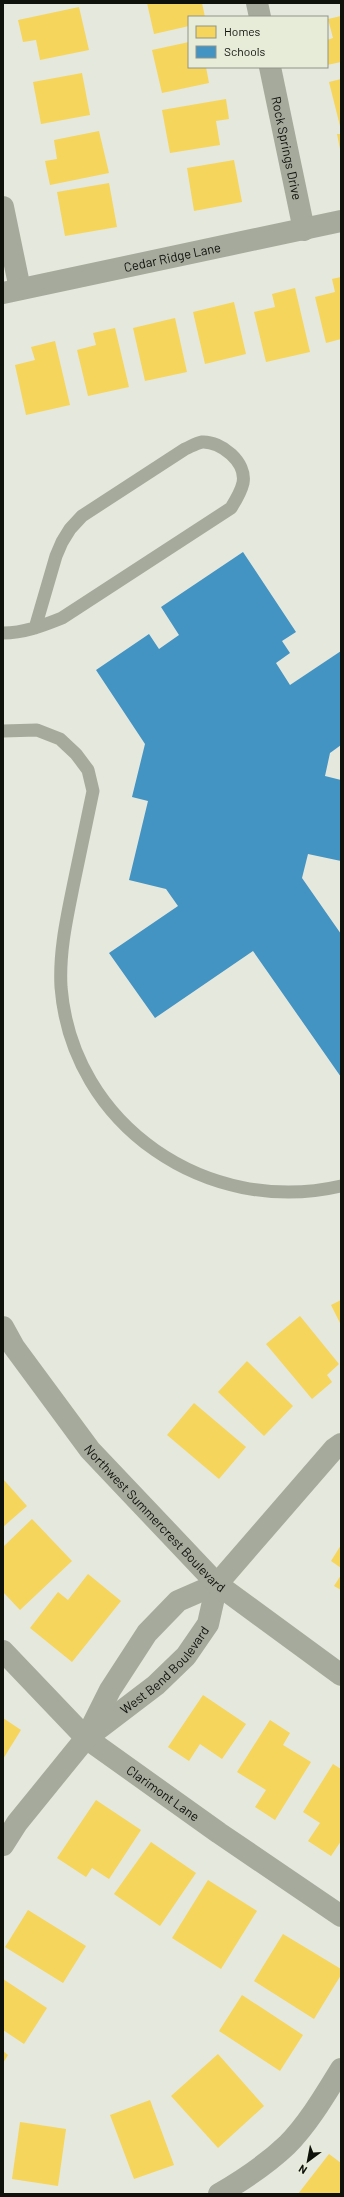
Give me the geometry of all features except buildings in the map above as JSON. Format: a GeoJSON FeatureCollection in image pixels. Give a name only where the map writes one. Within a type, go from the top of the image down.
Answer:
{"type":"FeatureCollection","features":[{"type":"Feature","properties":{"kind":"street"},"geometry":{"type":"LineString","coordinates":[[258,3],[260,16]]}},
{"type":"Feature","properties":{"kind":"street","name":"Rock Springs Drive"},"geometry":{"type":"LineString","coordinates":[[270,68],[304,230]]}},
{"type":"Feature","properties":{"kind":"street"},"geometry":{"type":"LineString","coordinates":[[3,207],[11,291]]}},
{"type":"Feature","properties":{"kind":"street","name":"Cedar Ridge Lane"},"geometry":{"type":"LineString","coordinates":[[11,291],[341,221]]}},
{"type":"Feature","properties":{"kind":"street","name":"Northwest Summercrest Boulevard"},"geometry":{"type":"LineString","coordinates":[[3,1327],[14,1347],[90,1450],[216,1584],[341,1675]]}},
{"type":"Feature","properties":{"kind":"street","name":"West Bend Boulevard"},"geometry":{"type":"LineString","coordinates":[[3,1845],[17,1823],[86,1738],[110,1690],[147,1633],[178,1601],[216,1584],[334,1449],[341,1444]]}},
{"type":"Feature","properties":{"kind":"street","name":"West Bend Boulevard"},"geometry":{"type":"LineString","coordinates":[[86,1738],[156,1685],[186,1656],[208,1624],[216,1584]]}},
{"type":"Feature","properties":{"kind":"street","name":"Clarimont Lane"},"geometry":{"type":"LineString","coordinates":[[3,1651],[86,1738],[219,1833],[341,1916]]}},
{"type":"Feature","properties":{"kind":"street"},"geometry":{"type":"LineString","coordinates":[[219,2194],[242,2181],[287,2144],[321,2102],[341,2069]]}},
{"type":"Feature","properties":{"kind":"lane"},"geometry":{"type":"LineString","coordinates":[[3,633],[21,633],[35,628],[62,618],[232,508],[239,496],[244,482],[242,468],[233,456],[219,444],[201,442],[185,450],[82,516],[62,542],[35,628]]}},
{"type":"Feature","properties":{"kind":"lane"},"geometry":{"type":"LineString","coordinates":[[3,731],[37,730],[60,739],[76,754],[88,770],[93,790],[64,929],[61,959],[61,988],[76,1051],[91,1082],[111,1110],[138,1138],[168,1160],[204,1177],[241,1188],[280,1191],[341,1186]]}}]}
